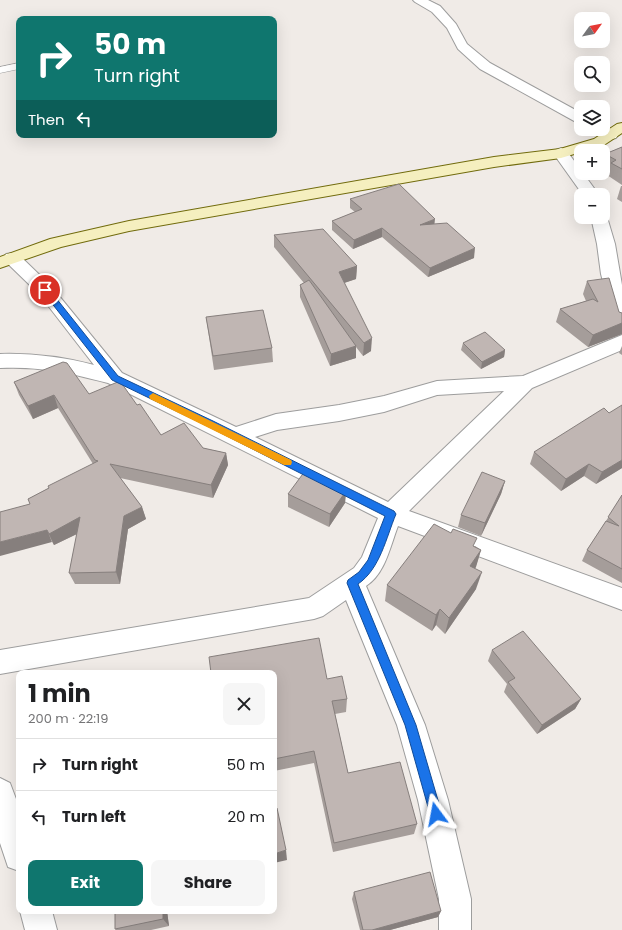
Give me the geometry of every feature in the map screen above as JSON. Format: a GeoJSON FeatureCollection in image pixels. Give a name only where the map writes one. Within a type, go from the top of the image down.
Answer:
{"type":"FeatureCollection","features":[{"type":"Feature","properties":{"kind":"street"},"geometry":{"type":"LineString","coordinates":[[419,0],[436,9],[452,27],[462,46],[485,66],[574,115]]}},
{"type":"Feature","properties":{"kind":"street"},"geometry":{"type":"LineString","coordinates":[[6,260],[56,244],[129,226],[494,162],[561,153],[599,142],[614,133]]}},
{"type":"Feature","properties":{"kind":"street"},"geometry":{"type":"LineString","coordinates":[[561,153],[586,188]]}},
{"type":"Feature","properties":{"kind":"street"},"geometry":{"type":"LineString","coordinates":[[601,224],[606,244],[610,274],[622,320]]}},
{"type":"Feature","properties":{"kind":"street"},"geometry":{"type":"LineString","coordinates":[[6,260],[45,290],[115,378]]}},
{"type":"Feature","properties":{"kind":"street"},"geometry":{"type":"LineString","coordinates":[[234,436],[276,422],[339,413],[384,404],[437,388],[525,383],[622,342]]}},
{"type":"Feature","properties":{"kind":"street"},"geometry":{"type":"LineString","coordinates":[[0,361],[22,360],[68,365],[115,378],[391,514],[619,593]]}},
{"type":"Feature","properties":{"kind":"street"},"geometry":{"type":"LineString","coordinates":[[0,662],[314,608],[363,575],[372,563],[391,514],[525,383]]}},
{"type":"Feature","properties":{"kind":"street"},"geometry":{"type":"LineString","coordinates":[[352,583],[411,725],[433,800],[455,899],[456,930]]}},
{"type":"Feature","properties":{"kind":"street"},"geometry":{"type":"LineString","coordinates":[[0,793],[16,846]]}},
{"type":"Feature","properties":{"kind":"street"},"geometry":{"type":"LineString","coordinates":[[37,914],[41,930]]}},
{"type":"Feature","properties":{"kind":"lane"},"geometry":{"type":"LineString","coordinates":[[0,70],[16,67]]}},
{"type":"Feature","properties":{"kind":"building"},"geometry":{"type":"Polygon","coordinates":[[[622,147],[622,169],[611,163],[616,160],[610,157],[610,152],[622,147]]]}},
{"type":"Feature","properties":{"kind":"building"},"geometry":{"type":"Polygon","coordinates":[[[399,184],[435,219],[420,225],[447,223],[475,248],[430,268],[382,228],[354,240],[332,221],[362,209],[350,199],[399,184]]]}},
{"type":"Feature","properties":{"kind":"building"},"geometry":{"type":"Polygon","coordinates":[[[323,229],[357,266],[339,272],[372,338],[364,343],[274,235],[323,229]]]}},
{"type":"Feature","properties":{"kind":"building"},"geometry":{"type":"Polygon","coordinates":[[[609,278],[619,312],[622,313],[622,323],[593,335],[560,309],[593,299],[598,302],[587,281],[609,278]]]}},
{"type":"Feature","properties":{"kind":"building"},"geometry":{"type":"Polygon","coordinates":[[[309,280],[356,346],[331,354],[300,285],[309,280]]]}},
{"type":"Feature","properties":{"kind":"building"},"geometry":{"type":"Polygon","coordinates":[[[263,310],[272,348],[213,356],[206,317],[263,310]]]}},
{"type":"Feature","properties":{"kind":"building"},"geometry":{"type":"Polygon","coordinates":[[[485,332],[505,350],[482,362],[463,343],[485,332]]]}},
{"type":"Feature","properties":{"kind":"building"},"geometry":{"type":"Polygon","coordinates":[[[63,362],[67,363],[89,394],[120,381],[137,405],[140,404],[161,435],[184,423],[203,448],[226,453],[211,485],[110,464],[142,507],[124,516],[116,572],[69,573],[80,517],[49,534],[47,530],[0,542],[0,512],[30,504],[28,499],[49,488],[48,486],[98,461],[95,460],[54,395],[28,406],[14,382],[63,362]]]}},
{"type":"Feature","properties":{"kind":"building"},"geometry":{"type":"Polygon","coordinates":[[[622,405],[622,460],[602,472],[589,464],[566,479],[534,452],[604,408],[609,413],[622,405]]]}},
{"type":"Feature","properties":{"kind":"building"},"geometry":{"type":"Polygon","coordinates":[[[305,471],[346,491],[330,514],[288,494],[305,471]]]}},
{"type":"Feature","properties":{"kind":"building"},"geometry":{"type":"Polygon","coordinates":[[[482,472],[505,481],[485,523],[461,515],[482,472]]]}},
{"type":"Feature","properties":{"kind":"building"},"geometry":{"type":"Polygon","coordinates":[[[622,495],[622,569],[587,550],[606,521],[619,526],[608,517],[622,495]]]}},
{"type":"Feature","properties":{"kind":"building"},"geometry":{"type":"Polygon","coordinates":[[[434,524],[451,533],[453,529],[477,538],[473,546],[481,550],[470,566],[482,572],[449,618],[440,609],[436,615],[387,585],[434,524]]]}},
{"type":"Feature","properties":{"kind":"building"},"geometry":{"type":"Polygon","coordinates":[[[523,631],[581,699],[542,725],[508,682],[515,678],[492,650],[523,631]]]}},
{"type":"Feature","properties":{"kind":"building"},"geometry":{"type":"Polygon","coordinates":[[[319,638],[327,679],[342,676],[347,699],[332,701],[348,773],[400,762],[417,824],[334,843],[314,751],[277,758],[277,670],[211,670],[209,657],[319,638]]]}},
{"type":"Feature","properties":{"kind":"building"},"geometry":{"type":"Polygon","coordinates":[[[277,808],[286,850],[277,853],[277,808]]]}},
{"type":"Feature","properties":{"kind":"building"},"geometry":{"type":"Polygon","coordinates":[[[430,872],[441,911],[372,930],[363,930],[354,892],[430,872]]]}},
{"type":"Feature","properties":{"kind":"building"},"geometry":{"type":"Polygon","coordinates":[[[115,914],[163,914],[163,919],[115,929],[115,914]]]}},
{"type":"Feature","properties":{"kind":"slow traffic"},"geometry":{"type":"LineString","coordinates":[[153,396],[288,462]]}},
{"type":"Feature","properties":{"kind":"route"},"geometry":{"type":"LineString","coordinates":[[45,290],[115,378],[391,514],[372,563],[363,575],[352,583],[411,725],[436,814]]}}]}
